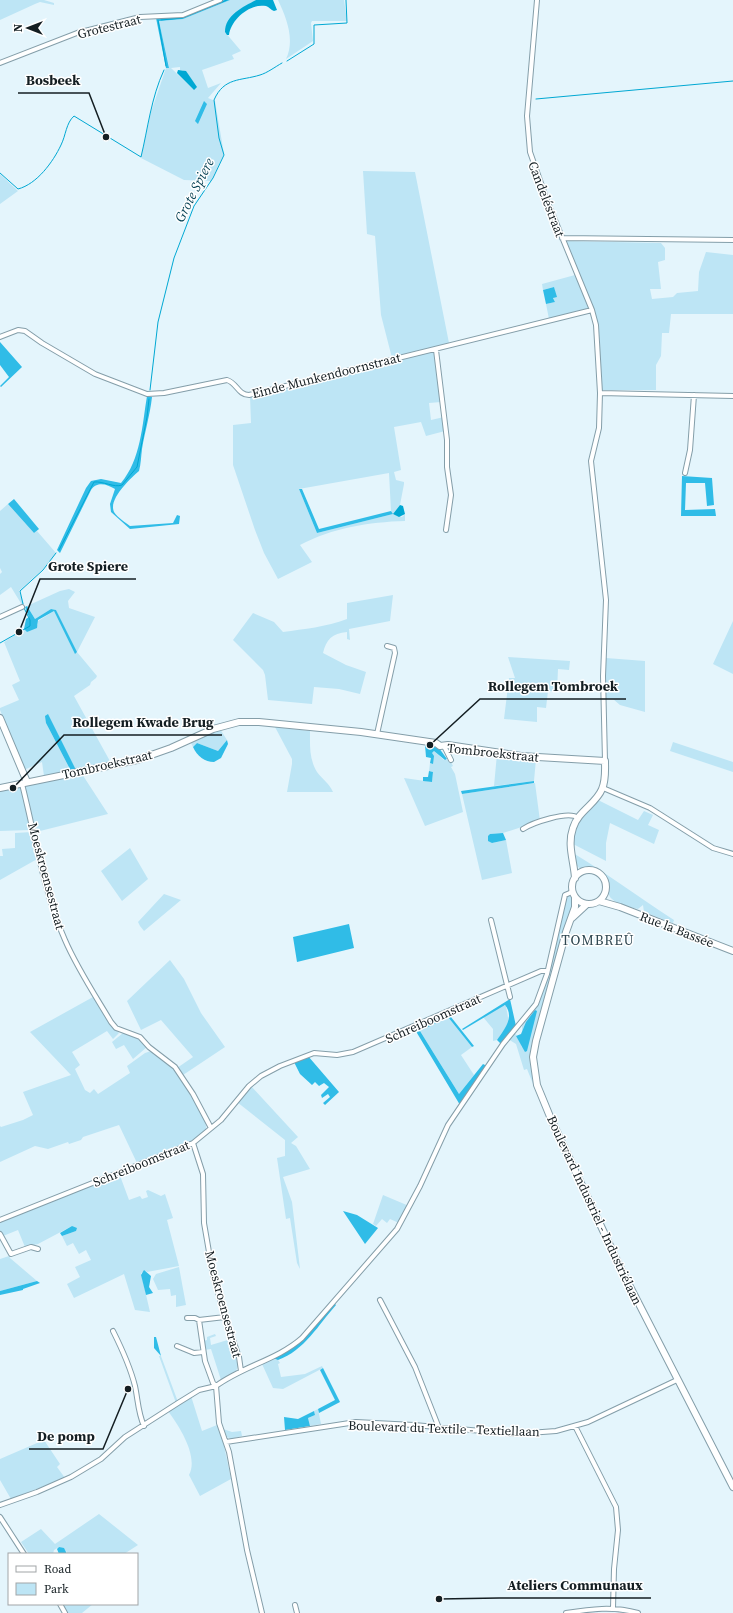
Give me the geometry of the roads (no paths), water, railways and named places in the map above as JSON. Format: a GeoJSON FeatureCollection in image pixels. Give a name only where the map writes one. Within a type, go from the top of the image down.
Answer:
{"type":"FeatureCollection","features":[{"type":"Feature","properties":{"kind":"main road"},"geometry":{"type":"LineString","coordinates":[[0,718],[25,783]]}},
{"type":"Feature","properties":{"kind":"main road","name":"Tombroekstraat"},"geometry":{"type":"LineString","coordinates":[[0,788],[137,760],[172,748],[210,730],[235,723],[259,722],[380,735],[436,743],[444,746],[448,745],[521,756],[605,761]]}},
{"type":"Feature","properties":{"kind":"main road"},"geometry":{"type":"LineString","coordinates":[[575,878],[571,861],[572,831],[578,818],[597,798],[603,788],[605,782],[605,761]]}},
{"type":"Feature","properties":{"kind":"main road"},"geometry":{"type":"LineString","coordinates":[[571,861],[584,871]]}},
{"type":"Feature","properties":{"kind":"main road"},"geometry":{"type":"LineString","coordinates":[[592,870],[601,875],[606,883],[606,892],[599,901],[586,905],[569,893],[575,878],[584,871],[592,870]]}},
{"type":"Feature","properties":{"kind":"main road","name":"Rue la Bassée"},"geometry":{"type":"LineString","coordinates":[[606,892],[610,899],[620,907]]}},
{"type":"Feature","properties":{"kind":"main road","name":"Boulevard Industriel - Industriélaan"},"geometry":{"type":"LineString","coordinates":[[576,898],[536,1041],[533,1057],[537,1085],[551,1119],[621,1269],[733,1487]]}},
{"type":"Feature","properties":{"kind":"main road","name":"Rue la Bassée"},"geometry":{"type":"LineString","coordinates":[[599,901],[620,907],[733,951]]}},
{"type":"Feature","properties":{"kind":"main road","name":"Boulevard Industriel - Industriélaan"},"geometry":{"type":"LineString","coordinates":[[571,919],[586,905]]}},
{"type":"Feature","properties":{"kind":"street","name":"Grotestraat"},"geometry":{"type":"LineString","coordinates":[[0,63],[14,59],[78,33],[140,17],[183,15],[220,0]]}},
{"type":"Feature","properties":{"kind":"street","name":"Candeléstraat"},"geometry":{"type":"LineString","coordinates":[[537,0],[528,98],[528,142],[535,169],[592,310],[596,325],[600,393],[598,428],[591,461],[606,616],[603,676],[605,761]]}},
{"type":"Feature","properties":{"kind":"street"},"geometry":{"type":"LineString","coordinates":[[562,238],[733,240]]}},
{"type":"Feature","properties":{"kind":"street","name":"Einde Munkendoornstraat"},"geometry":{"type":"LineString","coordinates":[[0,337],[18,330],[25,330],[42,343],[95,374],[147,394],[164,393],[227,380],[231,381],[242,394],[249,395],[436,350],[592,310]]}},
{"type":"Feature","properties":{"kind":"street"},"geometry":{"type":"LineString","coordinates":[[436,350],[448,446],[447,467],[451,495],[446,530]]}},
{"type":"Feature","properties":{"kind":"street"},"geometry":{"type":"LineString","coordinates":[[600,393],[733,396]]}},
{"type":"Feature","properties":{"kind":"street"},"geometry":{"type":"LineString","coordinates":[[685,473],[690,450],[694,395]]}},
{"type":"Feature","properties":{"kind":"street"},"geometry":{"type":"LineString","coordinates":[[0,617],[22,607]]}},
{"type":"Feature","properties":{"kind":"street"},"geometry":{"type":"LineString","coordinates":[[380,735],[395,653],[394,648],[387,646]]}},
{"type":"Feature","properties":{"kind":"street"},"geometry":{"type":"LineString","coordinates":[[444,746],[451,760]]}},
{"type":"Feature","properties":{"kind":"street","name":"Moeskroensestraat"},"geometry":{"type":"LineString","coordinates":[[25,783],[48,892],[57,920],[73,956],[111,1022],[116,1028],[140,1037],[150,1048],[175,1067],[193,1094],[211,1128]]}},
{"type":"Feature","properties":{"kind":"street"},"geometry":{"type":"LineString","coordinates":[[603,788],[650,808],[713,848],[733,854]]}},
{"type":"Feature","properties":{"kind":"street"},"geometry":{"type":"LineString","coordinates":[[523,828],[564,814],[572,814],[578,818]]}},
{"type":"Feature","properties":{"kind":"street"},"geometry":{"type":"LineString","coordinates":[[0,1505],[37,1492],[71,1477],[93,1464],[125,1437],[199,1390],[216,1386],[241,1371],[286,1350],[302,1338],[389,1239],[414,1198],[448,1125],[503,1044],[536,1004],[569,893]]}},
{"type":"Feature","properties":{"kind":"street"},"geometry":{"type":"LineString","coordinates":[[491,920],[510,997]]}},
{"type":"Feature","properties":{"kind":"street","name":"Schreiboomstraat"},"geometry":{"type":"LineString","coordinates":[[0,1220],[193,1143],[221,1120],[249,1086],[261,1076],[280,1066],[312,1054],[337,1055],[353,1052],[507,984],[541,971],[547,971]]}},
{"type":"Feature","properties":{"kind":"street","name":"Moeskroensestraat"},"geometry":{"type":"LineString","coordinates":[[193,1143],[203,1174],[204,1223],[207,1241],[225,1317],[239,1358],[241,1371]]}},
{"type":"Feature","properties":{"kind":"street"},"geometry":{"type":"LineString","coordinates":[[0,1234],[11,1254],[31,1247],[38,1249]]}},
{"type":"Feature","properties":{"kind":"street"},"geometry":{"type":"LineString","coordinates":[[380,1300],[415,1368],[438,1428]]}},
{"type":"Feature","properties":{"kind":"street"},"geometry":{"type":"LineString","coordinates":[[187,1318],[195,1318],[199,1320],[225,1317]]}},
{"type":"Feature","properties":{"kind":"street"},"geometry":{"type":"LineString","coordinates":[[199,1320],[203,1352],[213,1384],[216,1386],[219,1423],[226,1442],[250,1564],[262,1613]]}},
{"type":"Feature","properties":{"kind":"street"},"geometry":{"type":"LineString","coordinates":[[113,1331],[129,1363],[136,1389],[139,1413],[144,1426]]}},
{"type":"Feature","properties":{"kind":"street"},"geometry":{"type":"LineString","coordinates":[[177,1346],[194,1353],[203,1352]]}},
{"type":"Feature","properties":{"kind":"street","name":"Boulevard du Textile - Textiellaan"},"geometry":{"type":"LineString","coordinates":[[226,1442],[346,1423],[414,1425],[532,1434],[556,1431],[576,1426],[677,1380]]}},
{"type":"Feature","properties":{"kind":"street"},"geometry":{"type":"LineString","coordinates":[[576,1426],[616,1507],[618,1530],[614,1569],[616,1610]]}},
{"type":"Feature","properties":{"kind":"street"},"geometry":{"type":"LineString","coordinates":[[0,1517],[23,1553]]}},
{"type":"Feature","properties":{"kind":"street"},"geometry":{"type":"LineString","coordinates":[[295,1605],[297,1613]]}},
{"type":"Feature","properties":{"kind":"street"},"geometry":{"type":"LineString","coordinates":[[566,1613],[600,1608],[638,1613]]}},
{"type":"Feature","properties":{"kind":"waterway"},"geometry":{"type":"LineString","coordinates":[[161,20],[182,18],[227,0]]}},
{"type":"Feature","properties":{"kind":"waterway","name":"Grote Spiere"},"geometry":{"type":"LineString","coordinates":[[287,61],[314,44],[314,25],[347,23],[346,0]]}},
{"type":"Feature","properties":{"kind":"waterway"},"geometry":{"type":"LineString","coordinates":[[158,20],[166,66]]}},
{"type":"Feature","properties":{"kind":"waterway","name":"Grote Spiere"},"geometry":{"type":"LineString","coordinates":[[150,390],[158,322],[174,258],[194,206],[213,178],[224,155],[219,138],[214,100],[223,87],[228,84],[234,81],[263,74],[282,63]]}},
{"type":"Feature","properties":{"kind":"waterway"},"geometry":{"type":"LineString","coordinates":[[0,173],[18,189],[32,182],[44,172],[58,152],[69,122],[74,116],[141,157],[153,102],[164,70]]}},
{"type":"Feature","properties":{"kind":"waterway"},"geometry":{"type":"LineString","coordinates":[[536,99],[733,81]]}},
{"type":"Feature","properties":{"kind":"waterway","name":"Grote Spiere"},"geometry":{"type":"LineString","coordinates":[[59,550],[94,482],[101,482],[116,486],[122,485],[137,467],[149,399]]}},
{"type":"Feature","properties":{"kind":"waterway","name":"Grote Spiere"},"geometry":{"type":"LineString","coordinates":[[23,604],[20,591],[43,570],[56,553]]}},
{"type":"Feature","properties":{"kind":"waterway","name":"Grote Spiere"},"geometry":{"type":"LineString","coordinates":[[0,643],[30,626],[30,620],[24,608]]}},
{"type":"Feature","properties":{"kind":"place","name":"Bosbeek"},"geometry":{"type":"Point","coordinates":[106,137]}},
{"type":"Feature","properties":{"kind":"place","name":"Grote Spiere"},"geometry":{"type":"Point","coordinates":[19,632]}},
{"type":"Feature","properties":{"kind":"place","name":"Rollegem Tombroek"},"geometry":{"type":"Point","coordinates":[430,745]}},
{"type":"Feature","properties":{"kind":"place","name":"Rollegem Kwade Brug"},"geometry":{"type":"Point","coordinates":[13,788]}},
{"type":"Feature","properties":{"kind":"place","name":"De pomp"},"geometry":{"type":"Point","coordinates":[128,1389]}},
{"type":"Feature","properties":{"kind":"place","name":"Ateliers Communaux"},"geometry":{"type":"Point","coordinates":[439,1599]}},
{"type":"Feature","properties":{"kind":"district","name":"TOMBREÛ"},"geometry":{"type":"Point","coordinates":[598,940]}}]}
